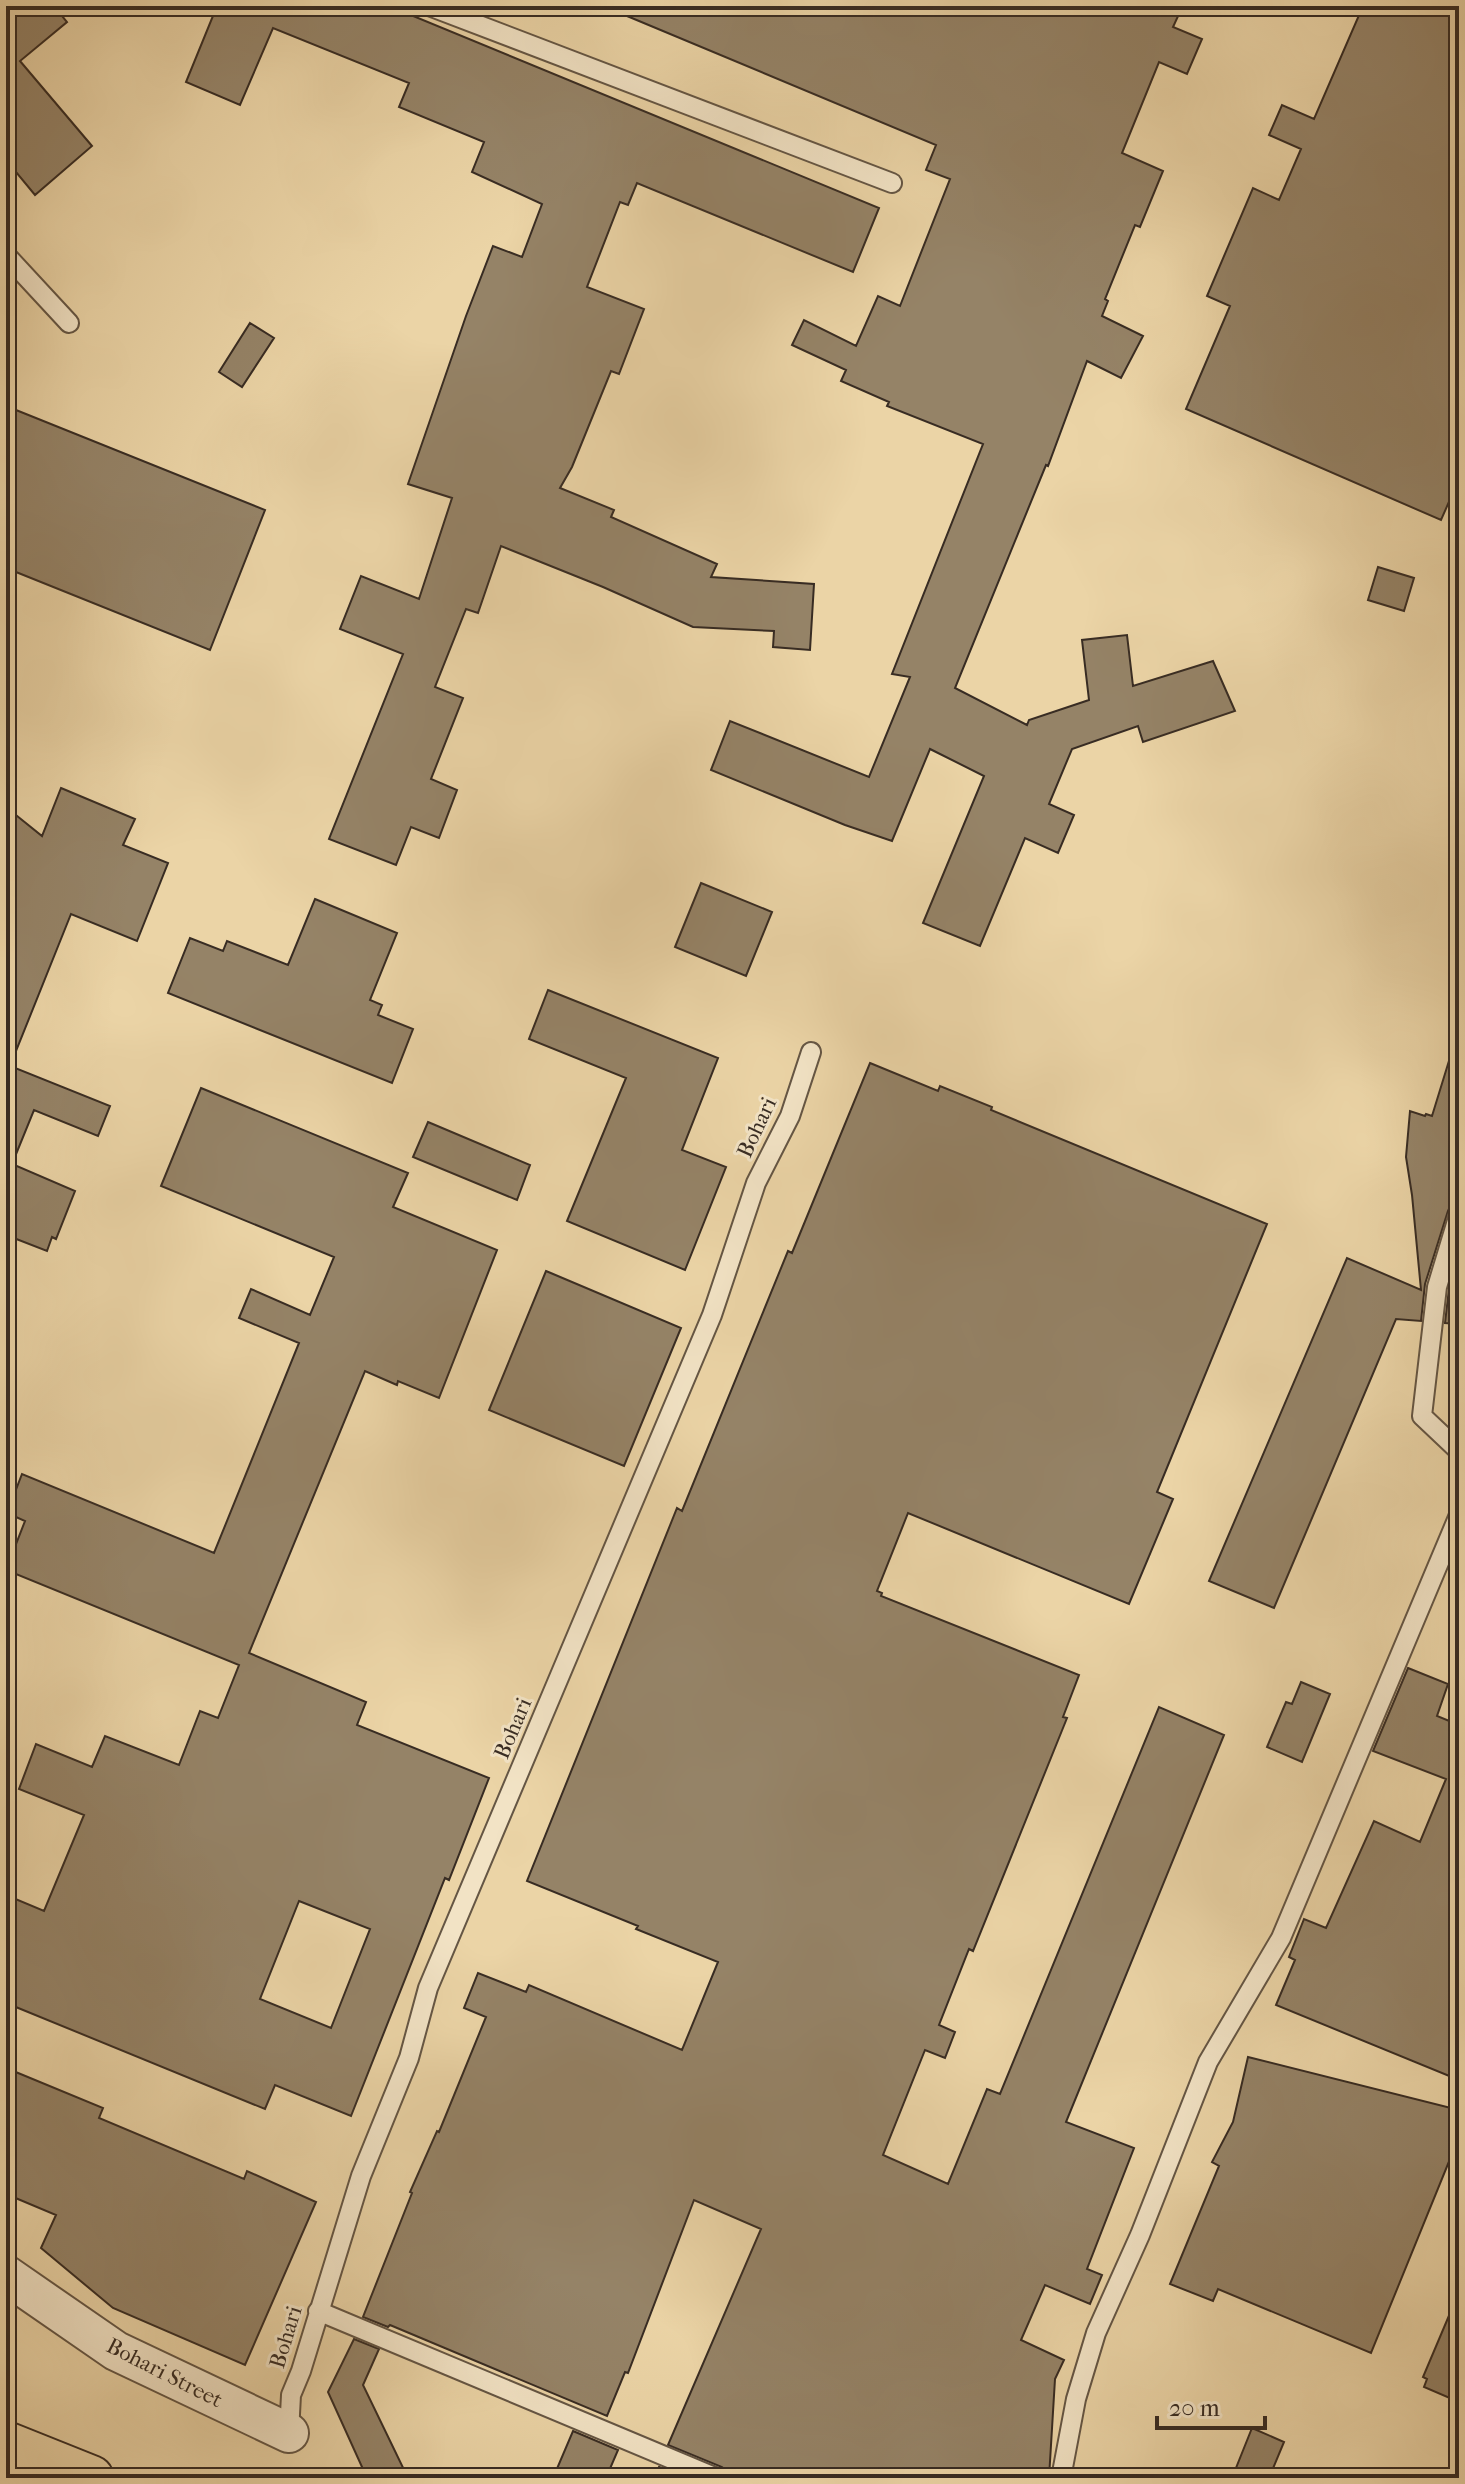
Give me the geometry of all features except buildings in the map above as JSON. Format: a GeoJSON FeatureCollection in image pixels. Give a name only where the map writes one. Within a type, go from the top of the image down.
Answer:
{"type":"FeatureCollection","features":[{"type":"Feature","properties":{"kind":"highway"},"geometry":{"type":"LineString","coordinates":[[6,2444],[91,2478]]}},
{"type":"Feature","properties":{"kind":"street","name":"Bohari Street"},"geometry":{"type":"LineString","coordinates":[[6,2275],[116,2351],[289,2433]]}},
{"type":"Feature","properties":{"kind":"lane"},"geometry":{"type":"LineString","coordinates":[[429,6],[892,183]]}},
{"type":"Feature","properties":{"kind":"lane"},"geometry":{"type":"LineString","coordinates":[[6,255],[69,323]]}},
{"type":"Feature","properties":{"kind":"lane","name":"Bohari"},"geometry":{"type":"LineString","coordinates":[[289,2433],[291,2395],[361,2176],[409,2058],[428,1988],[712,1315],[756,1183],[790,1116],[811,1052]]}},
{"type":"Feature","properties":{"kind":"lane"},"geometry":{"type":"LineString","coordinates":[[1459,1214],[1437,1287],[1422,1416],[1459,1451]]}},
{"type":"Feature","properties":{"kind":"lane"},"geometry":{"type":"LineString","coordinates":[[1061,2478],[1076,2399],[1096,2333],[1140,2235],[1208,2062],[1281,1938],[1459,1515]]}},
{"type":"Feature","properties":{"kind":"lane"},"geometry":{"type":"LineString","coordinates":[[318,2311],[717,2478]]}}]}
